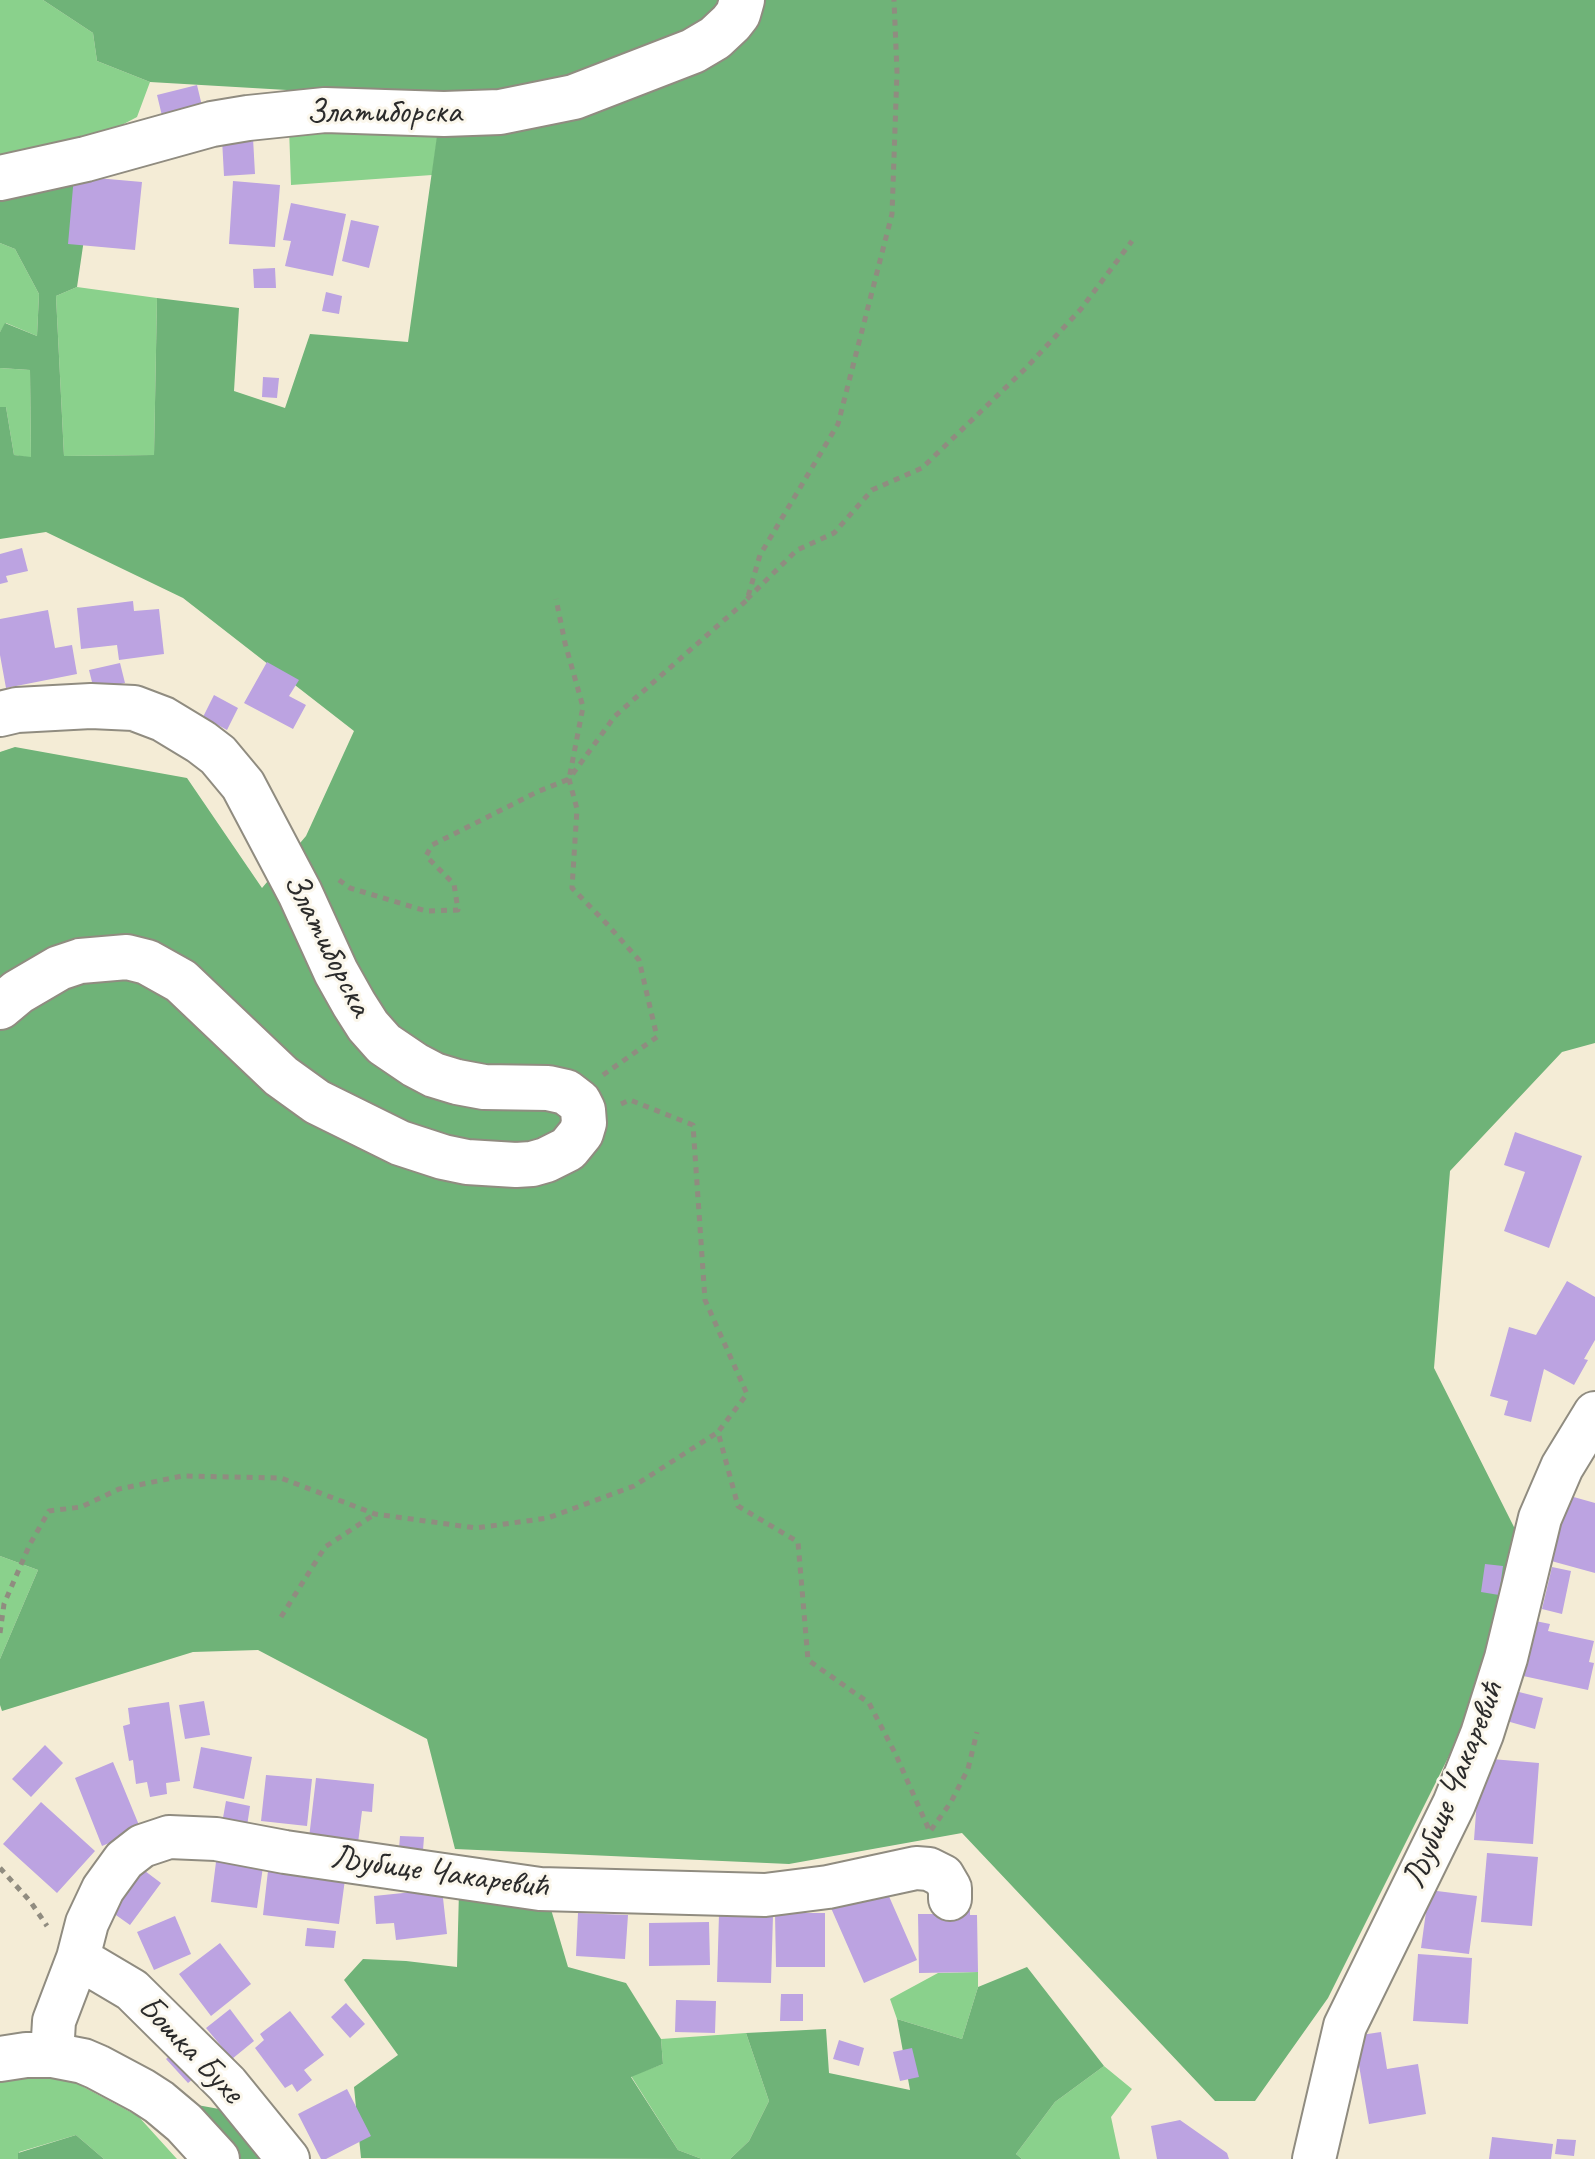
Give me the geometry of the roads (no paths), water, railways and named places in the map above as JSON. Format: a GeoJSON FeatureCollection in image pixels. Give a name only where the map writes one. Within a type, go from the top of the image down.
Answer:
{"type":"FeatureCollection","features":[{"type":"Feature","properties":{"kind":"street","name":"Златиборска"},"geometry":{"type":"LineString","coordinates":[[0,178],[86,159],[212,124],[248,118],[325,110],[444,114],[500,112],[574,97],[693,51],[715,38],[731,23],[738,14],[742,0]]}},
{"type":"Feature","properties":{"kind":"street","name":"Златиборска"},"geometry":{"type":"LineString","coordinates":[[0,714],[17,710],[91,706],[134,708],[163,719],[201,742],[218,755],[243,785],[300,893],[336,972],[368,1026],[384,1044],[434,1075],[457,1082],[484,1087],[548,1088],[578,1109],[581,1133],[568,1149],[546,1160],[516,1165],[467,1162],[400,1143],[317,1102],[281,1076],[181,981],[147,962],[127,957],[80,961],[59,968],[18,992],[0,1007]]}},
{"type":"Feature","properties":{"kind":"street","name":"Љубице Чакаревић"},"geometry":{"type":"LineString","coordinates":[[1314,2159],[1345,2026],[1454,1804],[1482,1734],[1506,1658],[1540,1518],[1562,1467],[1595,1413]]}},
{"type":"Feature","properties":{"kind":"street","name":"Љубице Чакаревић"},"geometry":{"type":"LineString","coordinates":[[52,2055],[54,2021],[78,1958],[87,1923],[103,1889],[124,1860],[142,1846],[169,1837],[216,1839],[327,1859],[540,1889],[765,1895],[842,1885],[916,1868],[936,1867]]}},
{"type":"Feature","properties":{"kind":"street","name":"Бошка Бухе"},"geometry":{"type":"LineString","coordinates":[[78,1958],[132,1990],[227,2084],[288,2159]]}},
{"type":"Feature","properties":{"kind":"street"},"geometry":{"type":"LineString","coordinates":[[0,2059],[52,2055],[83,2061],[142,2091],[184,2123],[217,2159]]}}]}
